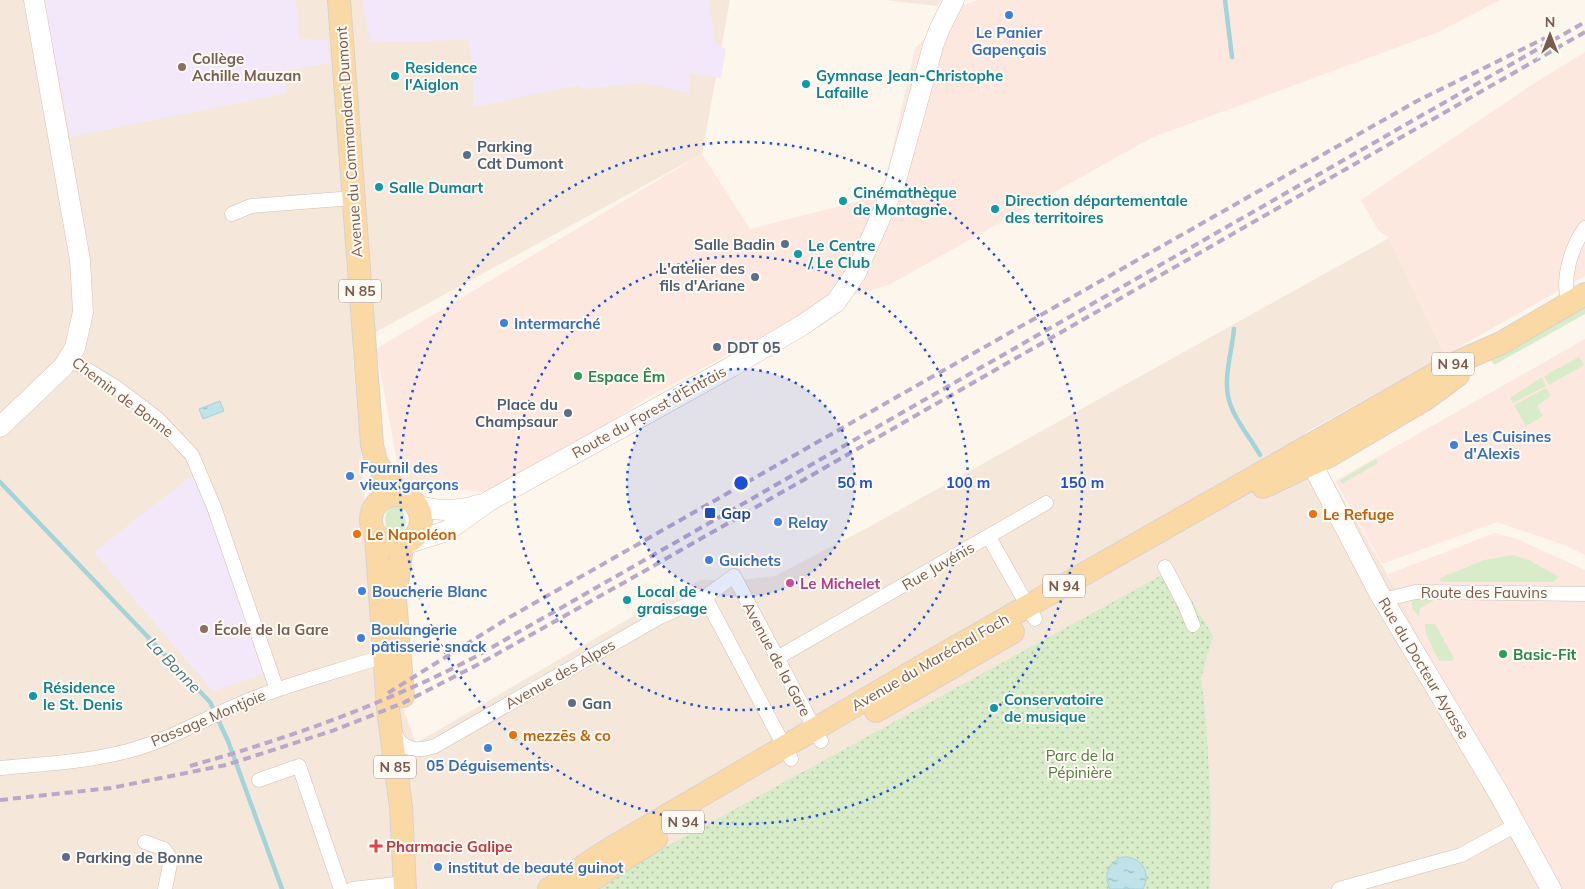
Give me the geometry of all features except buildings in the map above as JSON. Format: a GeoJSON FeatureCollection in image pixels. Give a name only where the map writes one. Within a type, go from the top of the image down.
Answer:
{"type":"FeatureCollection","features":[{"type":"Feature","properties":{"kind":"main road","name":"Avenue du Commandant Dumont"},"geometry":{"type":"LineString","coordinates":[[339,0],[372,445],[376,462],[376,504]]}},
{"type":"Feature","properties":{"kind":"main road","name":"N 94"},"geometry":{"type":"LineString","coordinates":[[1314,442],[1451,364],[1501,342],[1577,298]]}},
{"type":"Feature","properties":{"kind":"main road","name":"N 94"},"geometry":{"type":"LineString","coordinates":[[1312,464],[1424,400],[1501,342]]}},
{"type":"Feature","properties":{"kind":"main road","name":"Avenue du Maréchal Foch"},"geometry":{"type":"LineString","coordinates":[[549,889],[608,850],[787,753],[1032,612],[1314,442]]}},
{"type":"Feature","properties":{"kind":"main road","name":"Avenue du Commandant Dumont"},"geometry":{"type":"LineString","coordinates":[[376,462],[398,494]]}},
{"type":"Feature","properties":{"kind":"main road","name":"Avenue du Maréchal Foch"},"geometry":{"type":"LineString","coordinates":[[1032,612],[1246,496],[1312,464]]}},
{"type":"Feature","properties":{"kind":"main road"},"geometry":{"type":"LineString","coordinates":[[398,494],[408,497],[418,506],[418,531],[406,544],[389,545],[376,536],[372,522],[376,504],[390,495],[398,494]]}},
{"type":"Feature","properties":{"kind":"main road","name":"N 85"},"geometry":{"type":"LineString","coordinates":[[376,536],[384,656],[390,726],[401,807],[406,887]]}},
{"type":"Feature","properties":{"kind":"main road","name":"N 85"},"geometry":{"type":"LineString","coordinates":[[401,807],[406,775],[406,748],[395,599],[406,544]]}},
{"type":"Feature","properties":{"kind":"main road","name":"Avenue du Maréchal Foch"},"geometry":{"type":"LineString","coordinates":[[577,889],[787,753]]}},
{"type":"Feature","properties":{"kind":"street","name":"Chemin de Bonne"},"geometry":{"type":"LineString","coordinates":[[34,0],[83,279],[82,322],[75,348],[68,358],[117,388],[158,419],[192,455],[214,507],[277,690]]}},
{"type":"Feature","properties":{"kind":"street","name":"Route du Forest d'Entrais"},"geometry":{"type":"LineString","coordinates":[[406,544],[447,530],[489,501],[746,358],[808,322],[836,302],[856,273],[895,184],[934,46],[940,28],[954,0]]}},
{"type":"Feature","properties":{"kind":"street"},"geometry":{"type":"LineString","coordinates":[[232,214],[251,206],[353,198]]}},
{"type":"Feature","properties":{"kind":"street"},"geometry":{"type":"LineString","coordinates":[[1577,298],[1566,294],[1567,271],[1585,228]]}},
{"type":"Feature","properties":{"kind":"street"},"geometry":{"type":"LineString","coordinates":[[0,427],[54,376],[68,358]]}},
{"type":"Feature","properties":{"kind":"street"},"geometry":{"type":"LineString","coordinates":[[1312,464],[1310,454],[1314,442]]}},
{"type":"Feature","properties":{"kind":"street","name":"Rue du Docteur Ayasse"},"geometry":{"type":"LineString","coordinates":[[1312,464],[1380,593],[1516,825],[1551,889]]}},
{"type":"Feature","properties":{"kind":"street","name":"Route du Forest d'Entrais"},"geometry":{"type":"LineString","coordinates":[[418,506],[439,511],[467,509],[489,501]]}},
{"type":"Feature","properties":{"kind":"street","name":"Rue Juvénis"},"geometry":{"type":"LineString","coordinates":[[777,658],[1046,504]]}},
{"type":"Feature","properties":{"kind":"street"},"geometry":{"type":"LineString","coordinates":[[990,537],[1032,612]]}},
{"type":"Feature","properties":{"kind":"street"},"geometry":{"type":"LineString","coordinates":[[1165,567],[1193,625]]}},
{"type":"Feature","properties":{"kind":"street","name":"Avenue de la Gare"},"geometry":{"type":"LineString","coordinates":[[734,576],[817,736]]}},
{"type":"Feature","properties":{"kind":"street","name":"Avenue des Alpes"},"geometry":{"type":"LineString","coordinates":[[406,748],[428,748],[435,746],[660,617],[705,598],[734,576]]}},
{"type":"Feature","properties":{"kind":"street","name":"Route des Fauvins"},"geometry":{"type":"LineString","coordinates":[[1380,593],[1585,594]]}},
{"type":"Feature","properties":{"kind":"street"},"geometry":{"type":"LineString","coordinates":[[705,598],[787,753]]}},
{"type":"Feature","properties":{"kind":"street","name":"Passage Montjoie"},"geometry":{"type":"LineString","coordinates":[[0,768],[89,759],[128,751],[176,735],[215,714],[277,690],[384,656]]}},
{"type":"Feature","properties":{"kind":"street"},"geometry":{"type":"LineString","coordinates":[[390,726],[400,744],[406,748]]}},
{"type":"Feature","properties":{"kind":"street"},"geometry":{"type":"LineString","coordinates":[[259,780],[299,766],[342,889]]}},
{"type":"Feature","properties":{"kind":"street"},"geometry":{"type":"LineString","coordinates":[[1339,889],[1461,855],[1516,825]]}},
{"type":"Feature","properties":{"kind":"street"},"geometry":{"type":"LineString","coordinates":[[145,842],[164,849],[171,859],[165,889]]}},
{"type":"Feature","properties":{"kind":"street"},"geometry":{"type":"LineString","coordinates":[[352,889],[406,887]]}},
{"type":"Feature","properties":{"kind":"shaded area"},"geometry":{"type":"Polygon","coordinates":[[[0,0],[730,0],[702,154],[352,345],[376,635],[416,743],[668,596],[701,580],[741,580],[775,576],[867,528],[1389,238],[1445,355],[1305,433],[1565,889],[0,889],[0,0]]]}},
{"type":"Feature","properties":{"kind":"shaded area","name":"Collège Achille Mauzan"},"geometry":{"type":"Polygon","coordinates":[[[44,0],[296,0],[299,39],[327,40],[330,63],[284,71],[287,93],[71,137],[44,0]]]}},
{"type":"Feature","properties":{"kind":"shaded area"},"geometry":{"type":"Polygon","coordinates":[[[362,0],[709,0],[715,43],[726,49],[721,78],[690,74],[689,93],[643,83],[583,89],[580,85],[473,107],[473,67],[468,40],[370,42],[362,0]]]}},
{"type":"Feature","properties":{"kind":"shaded area"},"geometry":{"type":"Polygon","coordinates":[[[885,0],[941,0],[937,6],[885,0]]]}},
{"type":"Feature","properties":{"kind":"shaded area"},"geometry":{"type":"Polygon","coordinates":[[[978,0],[1500,0],[1439,32],[1151,138],[889,285],[824,303],[647,398],[567,451],[493,493],[401,483],[376,349],[702,154],[750,229],[882,195],[915,48],[961,6],[978,0]]]}},
{"type":"Feature","properties":{"kind":"shaded area"},"geometry":{"type":"Polygon","coordinates":[[[1585,52],[1585,276],[1445,355],[1389,238],[1378,230],[1361,200],[1530,86],[1585,52]]]}},
{"type":"Feature","properties":{"kind":"shaded area"},"geometry":{"type":"Polygon","coordinates":[[[1585,339],[1585,555],[1567,546],[1497,522],[1382,564],[1335,481],[1585,339]]]}},
{"type":"Feature","properties":{"kind":"shaded area","name":"École de la Gare"},"geometry":{"type":"Polygon","coordinates":[[[193,475],[207,501],[263,674],[213,691],[94,552],[193,475]]]}},
{"type":"Feature","properties":{"kind":"shaded area"},"geometry":{"type":"Polygon","coordinates":[[[1495,533],[1517,539],[1585,570],[1585,889],[1563,889],[1437,673],[1388,574],[1495,533]]]}},
{"type":"Feature","properties":{"kind":"green space"},"geometry":{"type":"Polygon","coordinates":[[[1585,305],[1585,314],[1494,365],[1490,359],[1585,305]]]}},
{"type":"Feature","properties":{"kind":"green space"},"geometry":{"type":"Polygon","coordinates":[[[1579,357],[1584,365],[1549,385],[1544,376],[1579,357]]]}},
{"type":"Feature","properties":{"kind":"green space"},"geometry":{"type":"Polygon","coordinates":[[[1542,377],[1546,386],[1513,403],[1510,398],[1542,377]]]}},
{"type":"Feature","properties":{"kind":"green space"},"geometry":{"type":"Polygon","coordinates":[[[1546,388],[1551,396],[1537,406],[1543,416],[1526,426],[1514,405],[1546,388]]]}},
{"type":"Feature","properties":{"kind":"green space"},"geometry":{"type":"Polygon","coordinates":[[[1376,459],[1378,463],[1342,484],[1340,480],[1376,459]]]}},
{"type":"Feature","properties":{"kind":"green space"},"geometry":{"type":"Polygon","coordinates":[[[395,506],[402,509],[406,522],[404,532],[395,536],[387,531],[385,519],[389,510],[395,506]]]}},
{"type":"Feature","properties":{"kind":"green space"},"geometry":{"type":"Polygon","coordinates":[[[1512,555],[1529,560],[1559,577],[1553,582],[1441,582],[1440,578],[1484,560],[1512,555]]]}},
{"type":"Feature","properties":{"kind":"green space","name":"Parc de la Pépinière"},"geometry":{"type":"Polygon","coordinates":[[[1173,569],[1213,636],[1201,678],[1206,719],[1211,812],[1210,889],[596,889],[633,865],[1173,569]]]}},
{"type":"Feature","properties":{"kind":"green space"},"geometry":{"type":"Polygon","coordinates":[[[1412,598],[1433,598],[1433,601],[1420,608],[1419,617],[1412,608],[1412,598]]]}},
{"type":"Feature","properties":{"kind":"green space"},"geometry":{"type":"Polygon","coordinates":[[[1425,624],[1435,624],[1454,658],[1452,661],[1439,661],[1426,634],[1425,624]]]}},
{"type":"Feature","properties":{"kind":"water"},"geometry":{"type":"Polygon","coordinates":[[[220,401],[224,411],[203,419],[199,409],[220,401]]]}},
{"type":"Feature","properties":{"kind":"water"},"geometry":{"type":"Polygon","coordinates":[[[1122,857],[1135,859],[1143,866],[1146,877],[1143,889],[1110,889],[1107,879],[1108,870],[1113,863],[1122,857]]]}},
{"type":"Feature","properties":{"kind":"waterway"},"geometry":{"type":"LineString","coordinates":[[1225,0],[1232,57]]}},
{"type":"Feature","properties":{"kind":"waterway"},"geometry":{"type":"LineString","coordinates":[[1234,329],[1228,371],[1228,396],[1233,412],[1260,455]]}},
{"type":"Feature","properties":{"kind":"waterway","name":"La Bonne"},"geometry":{"type":"LineString","coordinates":[[0,482],[210,702],[228,741],[282,889]]}},
{"type":"Feature","properties":{"kind":"railway"},"geometry":{"type":"LineString","coordinates":[[190,766],[263,744],[335,719],[406,690],[475,657],[1585,22]]}},
{"type":"Feature","properties":{"kind":"railway"},"geometry":{"type":"LineString","coordinates":[[0,800],[111,788],[226,765],[332,731],[403,703],[479,664],[641,573],[1585,32]]}},
{"type":"Feature","properties":{"kind":"railway"},"geometry":{"type":"LineString","coordinates":[[388,693],[510,617],[1417,101],[1545,38]]}},
{"type":"Feature","properties":{"kind":"place","name":"Le Panier Gapençais"},"geometry":{"type":"Point","coordinates":[1009,15]}},
{"type":"Feature","properties":{"kind":"place","name":"Collège Achille Mauzan"},"geometry":{"type":"Point","coordinates":[182,67]}},
{"type":"Feature","properties":{"kind":"place","name":"Residence l'Aiglon"},"geometry":{"type":"Point","coordinates":[395,76]}},
{"type":"Feature","properties":{"kind":"place","name":"Gymnase Jean-Christophe Lafaille"},"geometry":{"type":"Point","coordinates":[806,84]}},
{"type":"Feature","properties":{"kind":"place","name":"Parking Cdt Dumont"},"geometry":{"type":"Point","coordinates":[467,155]}},
{"type":"Feature","properties":{"kind":"place","name":"Salle Dumart"},"geometry":{"type":"Point","coordinates":[379,187]}},
{"type":"Feature","properties":{"kind":"place","name":"Cinémathèque de Montagne"},"geometry":{"type":"Point","coordinates":[843,201]}},
{"type":"Feature","properties":{"kind":"place","name":"Direction départementale des territoires"},"geometry":{"type":"Point","coordinates":[995,209]}},
{"type":"Feature","properties":{"kind":"place","name":"Salle Badin"},"geometry":{"type":"Point","coordinates":[785,244]}},
{"type":"Feature","properties":{"kind":"place","name":"Le Centre / Le Club"},"geometry":{"type":"Point","coordinates":[798,254]}},
{"type":"Feature","properties":{"kind":"place","name":"L'atelier des fils d'Ariane"},"geometry":{"type":"Point","coordinates":[755,277]}},
{"type":"Feature","properties":{"kind":"place","name":"Intermarché"},"geometry":{"type":"Point","coordinates":[504,323]}},
{"type":"Feature","properties":{"kind":"place","name":"DDT 05"},"geometry":{"type":"Point","coordinates":[717,347]}},
{"type":"Feature","properties":{"kind":"place","name":"Espace Êm"},"geometry":{"type":"Point","coordinates":[578,376]}},
{"type":"Feature","properties":{"kind":"place","name":"Place du Champsaur"},"geometry":{"type":"Point","coordinates":[568,413]}},
{"type":"Feature","properties":{"kind":"place","name":"Les Cuisines d'Alexis"},"geometry":{"type":"Point","coordinates":[1454,445]}},
{"type":"Feature","properties":{"kind":"place","name":"Fournil des vieux garçons"},"geometry":{"type":"Point","coordinates":[350,476]}},
{"type":"Feature","properties":{"kind":"place","name":"Gap"},"geometry":{"type":"Point","coordinates":[710,513]}},
{"type":"Feature","properties":{"kind":"place","name":"Le Refuge"},"geometry":{"type":"Point","coordinates":[1313,514]}},
{"type":"Feature","properties":{"kind":"place","name":"Relay"},"geometry":{"type":"Point","coordinates":[778,522]}},
{"type":"Feature","properties":{"kind":"place","name":"Le Napoléon"},"geometry":{"type":"Point","coordinates":[357,534]}},
{"type":"Feature","properties":{"kind":"place","name":"Guichets"},"geometry":{"type":"Point","coordinates":[709,560]}},
{"type":"Feature","properties":{"kind":"place","name":"Le Michelet"},"geometry":{"type":"Point","coordinates":[790,583]}},
{"type":"Feature","properties":{"kind":"place","name":"Boucherie Blanc"},"geometry":{"type":"Point","coordinates":[362,591]}},
{"type":"Feature","properties":{"kind":"place","name":"Local de graissage"},"geometry":{"type":"Point","coordinates":[627,600]}},
{"type":"Feature","properties":{"kind":"place","name":"École de la Gare"},"geometry":{"type":"Point","coordinates":[204,629]}},
{"type":"Feature","properties":{"kind":"place","name":"Boulangerie pâtisserie snack"},"geometry":{"type":"Point","coordinates":[361,638]}},
{"type":"Feature","properties":{"kind":"place","name":"Basic-Fit"},"geometry":{"type":"Point","coordinates":[1503,654]}},
{"type":"Feature","properties":{"kind":"place","name":"Résidence le St. Denis"},"geometry":{"type":"Point","coordinates":[33,696]}},
{"type":"Feature","properties":{"kind":"place","name":"Gan"},"geometry":{"type":"Point","coordinates":[572,703]}},
{"type":"Feature","properties":{"kind":"place","name":"Conservatoire de musique"},"geometry":{"type":"Point","coordinates":[994,708]}},
{"type":"Feature","properties":{"kind":"place","name":"mezzēs & co"},"geometry":{"type":"Point","coordinates":[513,735]}},
{"type":"Feature","properties":{"kind":"place","name":"05 Déguisements"},"geometry":{"type":"Point","coordinates":[488,748]}},
{"type":"Feature","properties":{"kind":"place","name":"Pharmacie Galipe"},"geometry":{"type":"Point","coordinates":[376,846]}},
{"type":"Feature","properties":{"kind":"place","name":"Parking de Bonne"},"geometry":{"type":"Point","coordinates":[66,857]}},
{"type":"Feature","properties":{"kind":"place","name":"institut de beauté guinot"},"geometry":{"type":"Point","coordinates":[438,867]}}]}
